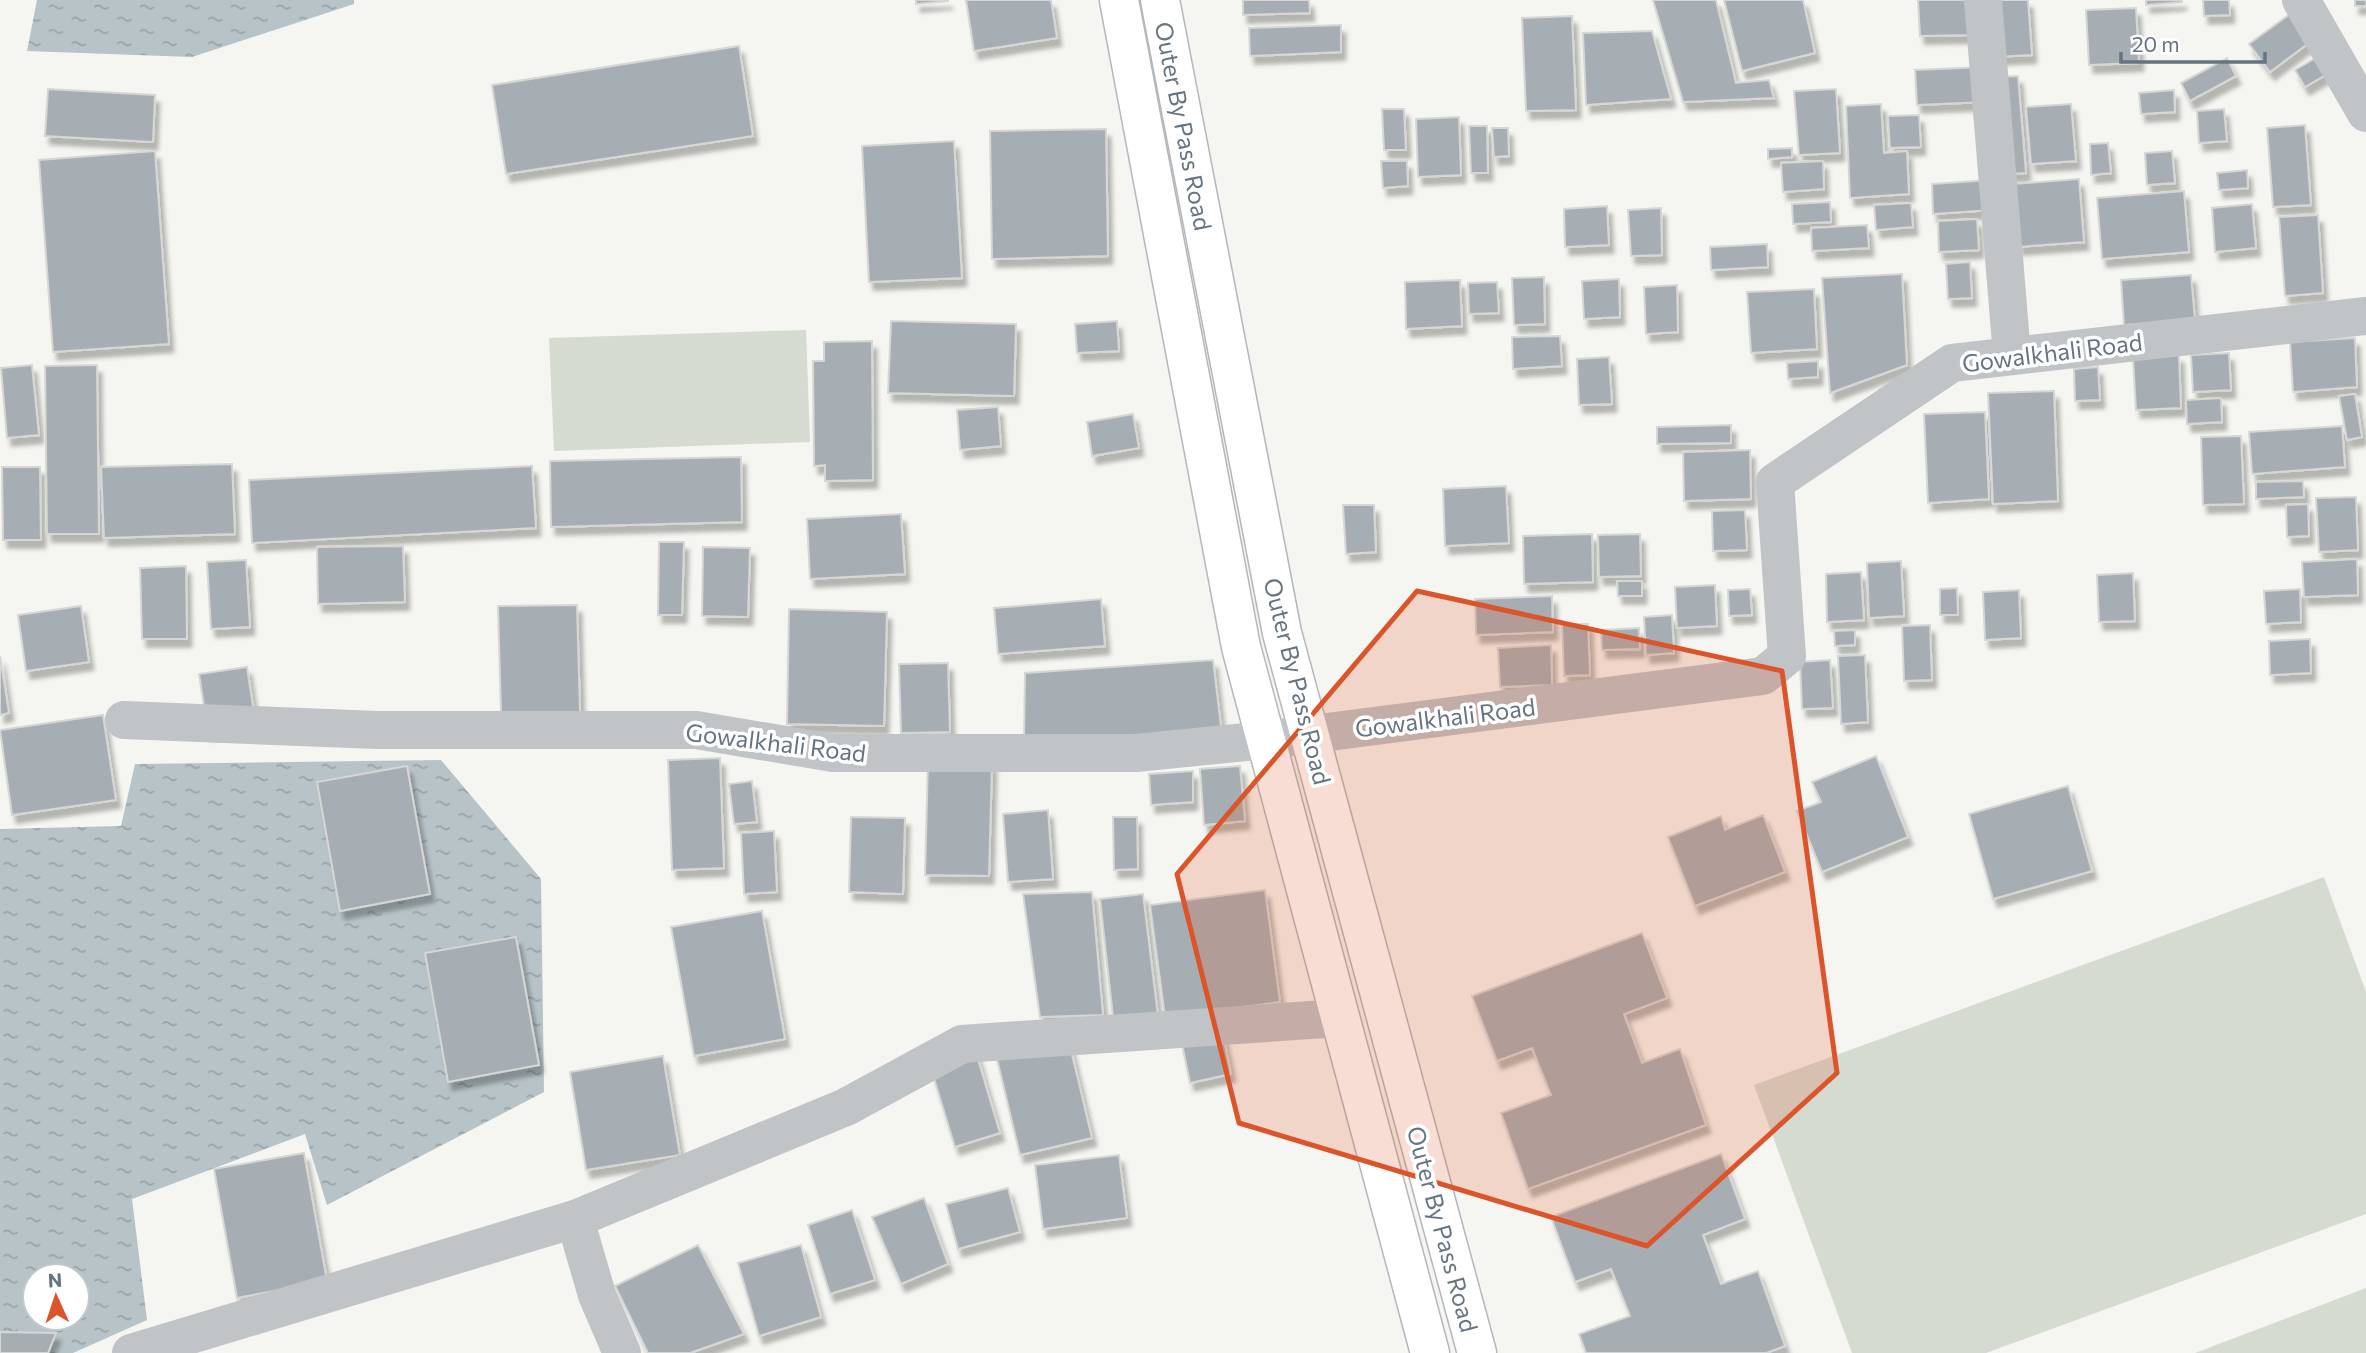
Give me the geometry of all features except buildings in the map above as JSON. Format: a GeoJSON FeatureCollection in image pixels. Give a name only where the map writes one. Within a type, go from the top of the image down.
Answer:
{"type":"FeatureCollection","features":[{"type":"Feature","properties":{"kind":"main road","name":"Outer By Pass Road"},"geometry":{"type":"LineString","coordinates":[[1119,0],[1241,646],[1430,1353]]}},
{"type":"Feature","properties":{"kind":"main road","name":"Outer By Pass Road"},"geometry":{"type":"LineString","coordinates":[[1160,0],[1282,633],[1477,1353]]}},
{"type":"Feature","properties":{"kind":"street"},"geometry":{"type":"LineString","coordinates":[[1983,0],[2012,356]]}},
{"type":"Feature","properties":{"kind":"street"},"geometry":{"type":"LineString","coordinates":[[2301,0],[2366,113]]}},
{"type":"Feature","properties":{"kind":"street","name":"Gowalkhali Road"},"geometry":{"type":"LineString","coordinates":[[124,720],[377,730],[696,730],[833,753],[1136,754],[1266,740],[1763,676],[1787,656],[1775,482],[1952,363],[2366,316]]}},
{"type":"Feature","properties":{"kind":"street"},"geometry":{"type":"LineString","coordinates":[[131,1353],[575,1219],[846,1107],[962,1044],[1340,1018]]}},
{"type":"Feature","properties":{"kind":"street"},"geometry":{"type":"LineString","coordinates":[[575,1219],[597,1296],[622,1353]]}},
{"type":"Feature","properties":{"kind":"highlighted area"},"geometry":{"type":"Polygon","coordinates":[[[1417,591],[1782,671],[1837,1073],[1647,1246],[1239,1123],[1177,874],[1417,591]]]}},
{"type":"Feature","properties":{"kind":"shaded area"},"geometry":{"type":"Polygon","coordinates":[[[806,330],[810,442],[554,451],[549,338],[806,330]]]}},
{"type":"Feature","properties":{"kind":"shaded area"},"geometry":{"type":"Polygon","coordinates":[[[2324,877],[2366,992],[2366,1214],[1986,1353],[1852,1353],[1754,1085],[2324,877]]]}},
{"type":"Feature","properties":{"kind":"shaded area"},"geometry":{"type":"Polygon","coordinates":[[[2366,1288],[2366,1353],[2195,1353],[2366,1288]]]}},
{"type":"Feature","properties":{"kind":"water"},"geometry":{"type":"Polygon","coordinates":[[[37,0],[354,0],[354,4],[192,57],[27,51],[37,0]]]}},
{"type":"Feature","properties":{"kind":"water"},"geometry":{"type":"Polygon","coordinates":[[[441,760],[541,879],[544,1092],[327,1205],[305,1134],[132,1199],[147,1320],[73,1353],[0,1353],[0,829],[121,826],[135,764],[441,760]]]}}]}
